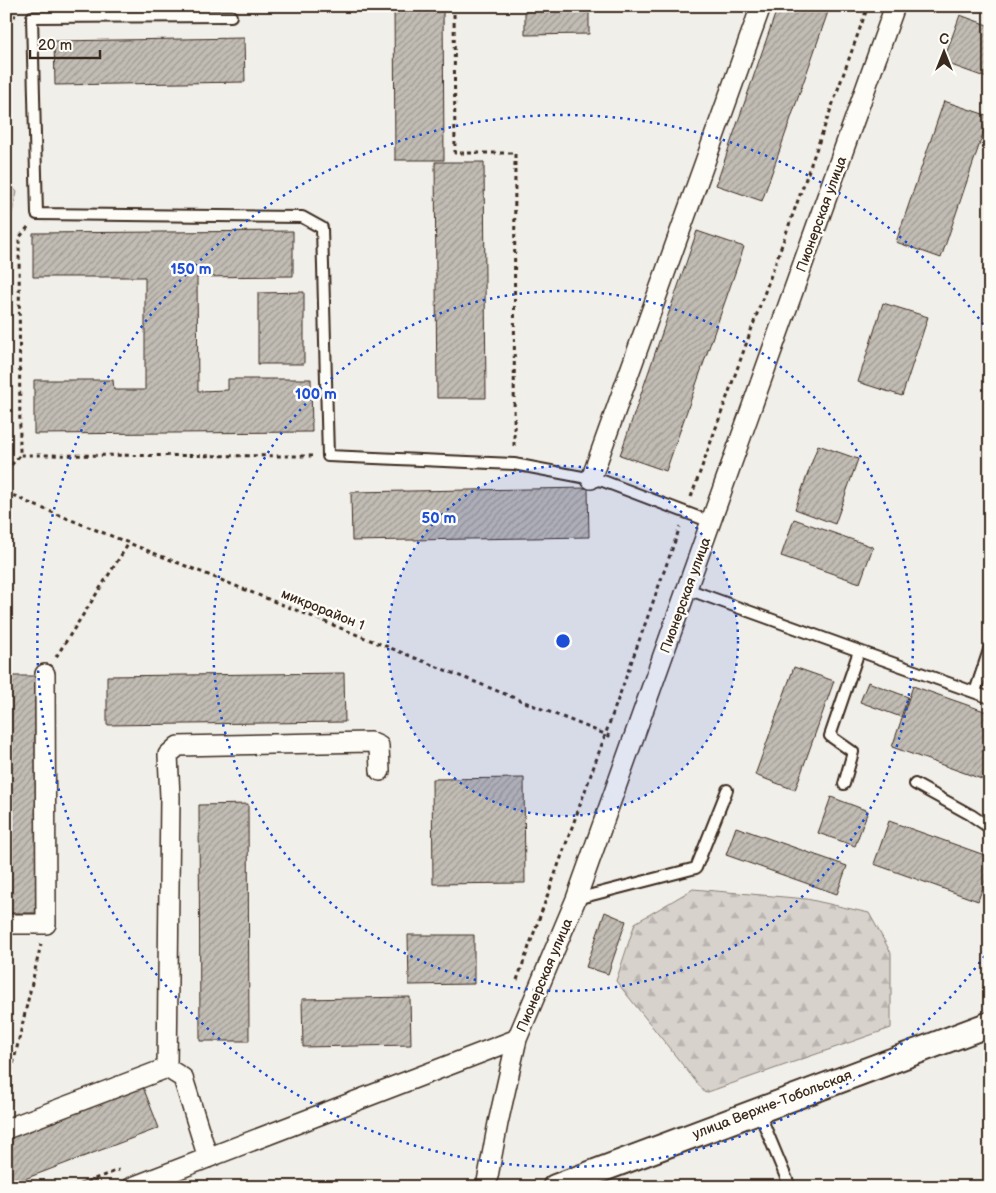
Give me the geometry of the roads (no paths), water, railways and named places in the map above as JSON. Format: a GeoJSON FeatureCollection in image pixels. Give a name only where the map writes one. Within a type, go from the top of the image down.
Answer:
{"type":"FeatureCollection","features":[{"type":"Feature","properties":{"kind":"street"},"geometry":{"type":"LineString","coordinates":[[592,479],[761,6]]}},
{"type":"Feature","properties":{"kind":"street","name":"Пионерская улица"},"geometry":{"type":"LineString","coordinates":[[486,1187],[517,1039],[576,900],[895,6]]}},
{"type":"Feature","properties":{"kind":"street"},"geometry":{"type":"LineString","coordinates":[[6,924],[46,924],[45,674]]}},
{"type":"Feature","properties":{"kind":"street"},"geometry":{"type":"LineString","coordinates":[[167,1068],[170,807],[168,755],[178,746],[370,742],[379,746],[380,771]]}},
{"type":"Feature","properties":{"kind":"street","name":"улица Верхне-Тобольская"},"geometry":{"type":"LineString","coordinates":[[555,1187],[758,1109],[990,1024]]}},
{"type":"Feature","properties":{"kind":"street"},"geometry":{"type":"LineString","coordinates":[[132,1187],[517,1039]]}},
{"type":"Feature","properties":{"kind":"street"},"geometry":{"type":"LineString","coordinates":[[6,1129],[167,1068]]}},
{"type":"Feature","properties":{"kind":"street"},"geometry":{"type":"LineString","coordinates":[[167,1068],[183,1078],[208,1158]]}},
{"type":"Feature","properties":{"kind":"lane"},"geometry":{"type":"LineString","coordinates":[[231,16],[32,17],[37,214],[302,217],[322,228],[328,456],[514,464],[603,481],[711,522]]}},
{"type":"Feature","properties":{"kind":"lane"},"geometry":{"type":"LineString","coordinates":[[687,590],[990,698]]}},
{"type":"Feature","properties":{"kind":"lane"},"geometry":{"type":"LineString","coordinates":[[975,692],[990,646]]}},
{"type":"Feature","properties":{"kind":"lane"},"geometry":{"type":"LineString","coordinates":[[844,784],[853,752],[830,736],[859,651]]}},
{"type":"Feature","properties":{"kind":"lane"},"geometry":{"type":"LineString","coordinates":[[915,784],[971,815],[990,828]]}},
{"type":"Feature","properties":{"kind":"lane"},"geometry":{"type":"LineString","coordinates":[[576,900],[696,868],[727,790]]}},
{"type":"Feature","properties":{"kind":"lane"},"geometry":{"type":"LineString","coordinates":[[758,1109],[790,1187]]}}]}
